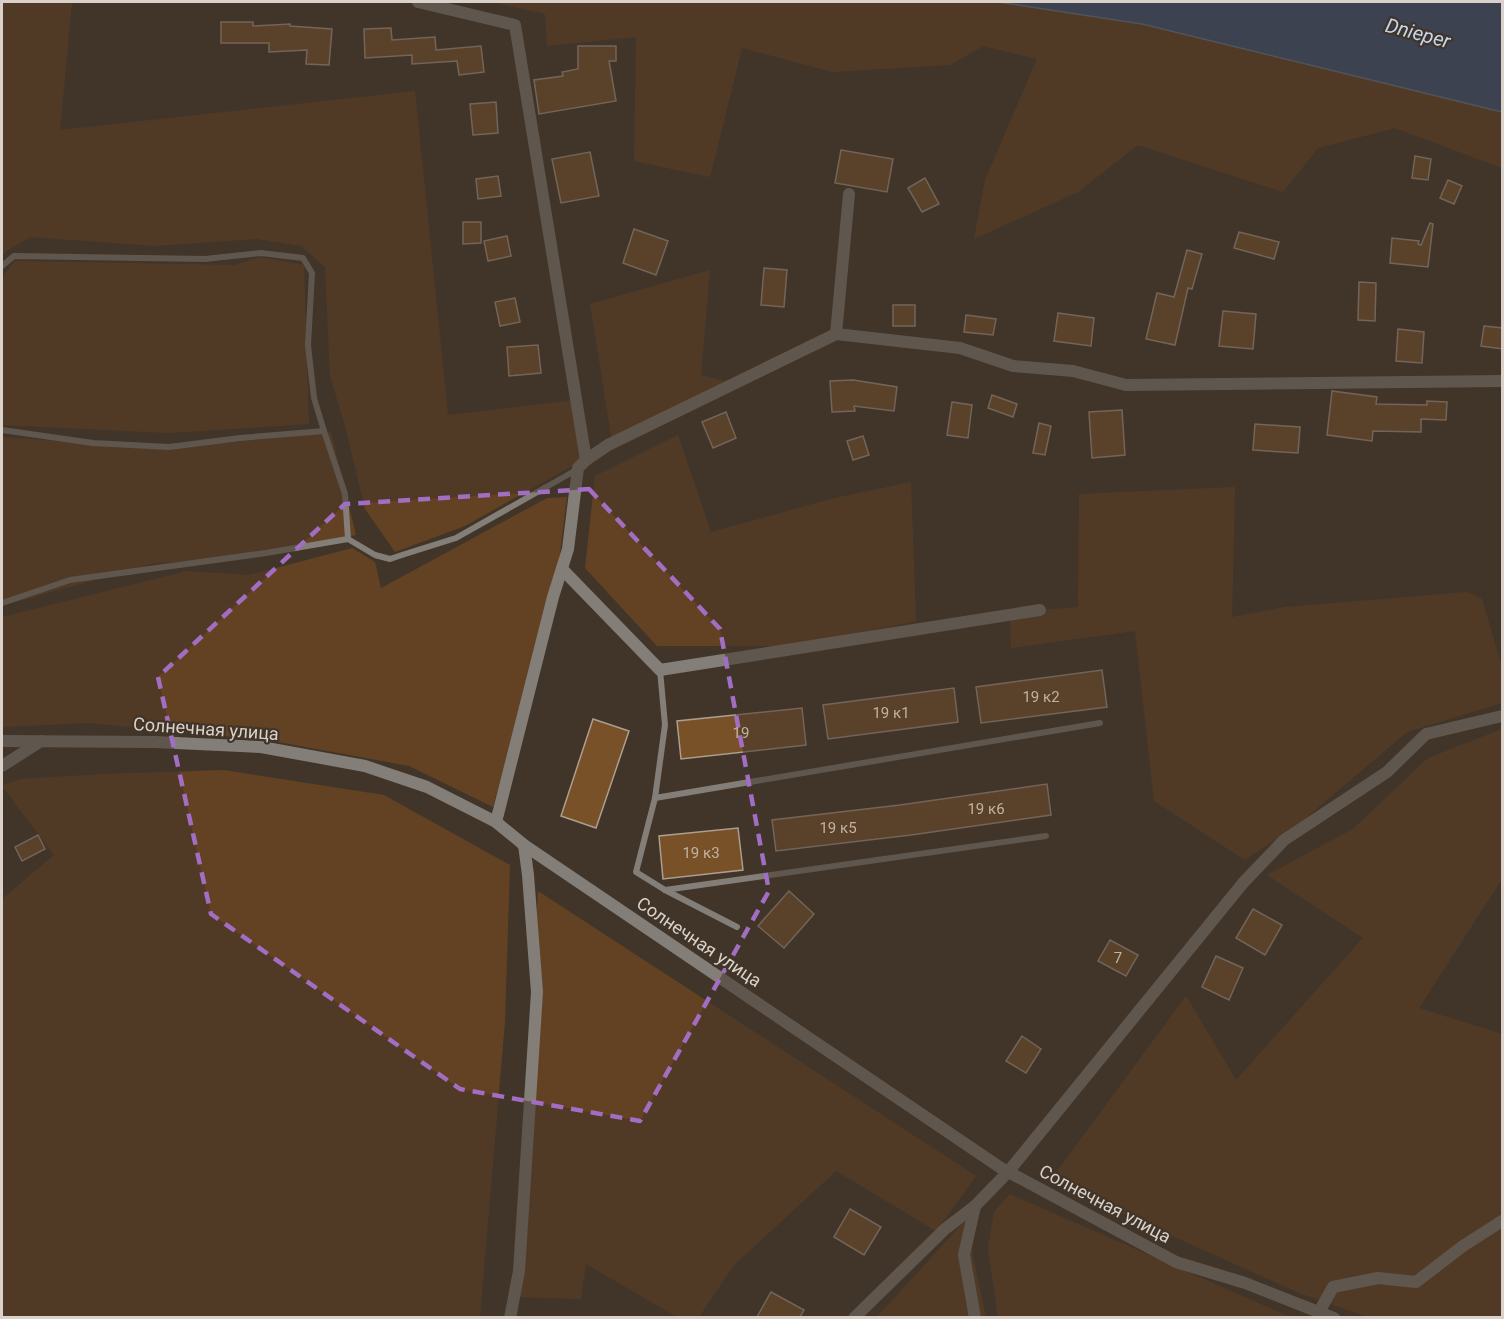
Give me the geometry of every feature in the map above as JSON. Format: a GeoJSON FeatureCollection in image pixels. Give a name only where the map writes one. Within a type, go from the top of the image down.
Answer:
{"type":"FeatureCollection","features":[{"type":"Feature","properties":{"kind":"street"},"geometry":{"type":"LineString","coordinates":[[418,2],[515,25],[582,464],[568,549],[553,597],[496,822]]}},
{"type":"Feature","properties":{"kind":"street"},"geometry":{"type":"LineString","coordinates":[[836,334],[849,194]]}},
{"type":"Feature","properties":{"kind":"street"},"geometry":{"type":"LineString","coordinates":[[582,464],[608,445],[836,334],[960,348],[1013,366],[1073,371],[1126,385],[1503,381]]}},
{"type":"Feature","properties":{"kind":"street"},"geometry":{"type":"LineString","coordinates":[[562,569],[660,670],[1040,610]]}},
{"type":"Feature","properties":{"kind":"street"},"geometry":{"type":"LineString","coordinates":[[854,1317],[945,1229],[975,1206],[1008,1172],[1242,883],[1284,840],[1387,772],[1426,734],[1503,716]]}},
{"type":"Feature","properties":{"kind":"street","name":"Солнечная улица"},"geometry":{"type":"LineString","coordinates":[[2,741],[155,742],[261,747],[365,766],[427,787],[496,822],[524,846],[1008,1172],[1176,1262],[1245,1283],[1334,1317]]}},
{"type":"Feature","properties":{"kind":"street"},"geometry":{"type":"LineString","coordinates":[[2,766],[41,741]]}},
{"type":"Feature","properties":{"kind":"street"},"geometry":{"type":"LineString","coordinates":[[510,1317],[519,1271],[537,992],[524,846]]}},
{"type":"Feature","properties":{"kind":"street"},"geometry":{"type":"LineString","coordinates":[[975,1206],[964,1255],[975,1317]]}},
{"type":"Feature","properties":{"kind":"street"},"geometry":{"type":"LineString","coordinates":[[1319,1312],[1333,1287],[1377,1278],[1416,1282],[1463,1246],[1503,1221]]}},
{"type":"Feature","properties":{"kind":"lane"},"geometry":{"type":"LineString","coordinates":[[2,266],[14,256],[205,259],[261,253],[303,258],[312,273],[308,345],[314,399],[345,494],[348,538]]}},
{"type":"Feature","properties":{"kind":"lane"},"geometry":{"type":"LineString","coordinates":[[2,430],[93,443],[169,447],[324,430]]}},
{"type":"Feature","properties":{"kind":"lane"},"geometry":{"type":"LineString","coordinates":[[2,603],[70,580],[266,554],[348,538],[364,550],[390,559],[456,538],[582,464]]}},
{"type":"Feature","properties":{"kind":"lane"},"geometry":{"type":"LineString","coordinates":[[660,670],[664,725],[655,798],[636,872],[665,890],[737,927]]}},
{"type":"Feature","properties":{"kind":"lane"},"geometry":{"type":"LineString","coordinates":[[655,798],[1100,723]]}},
{"type":"Feature","properties":{"kind":"lane"},"geometry":{"type":"LineString","coordinates":[[665,890],[1046,836]]}},
{"type":"Feature","properties":{"kind":"highlighted area"},"geometry":{"type":"Polygon","coordinates":[[[589,489],[720,629],[769,891],[640,1121],[460,1089],[211,914],[158,677],[345,504],[589,489]]]}},
{"type":"Feature","properties":{"kind":"shaded area"},"geometry":{"type":"Polygon","coordinates":[[[2,2],[72,2],[60,130],[415,91],[448,415],[577,400],[586,458],[465,526],[395,552],[365,509],[344,422],[330,376],[325,267],[301,246],[257,239],[155,246],[30,237],[2,254],[2,2]]]}},
{"type":"Feature","properties":{"kind":"shaded area"},"geometry":{"type":"Polygon","coordinates":[[[491,2],[998,2],[1142,24],[1502,112],[1502,168],[1395,128],[1318,148],[1283,192],[1138,145],[1078,192],[974,239],[985,180],[1037,59],[983,46],[950,65],[832,72],[742,48],[710,177],[634,161],[636,37],[547,46],[545,14],[491,2]]]}},
{"type":"Feature","properties":{"kind":"shaded area"},"geometry":{"type":"Polygon","coordinates":[[[260,257],[304,265],[309,424],[168,433],[2,425],[2,278],[15,261],[235,265],[260,257]]]}},
{"type":"Feature","properties":{"kind":"shaded area"},"geometry":{"type":"Polygon","coordinates":[[[710,270],[701,375],[725,381],[612,442],[590,304],[710,270]]]}},
{"type":"Feature","properties":{"kind":"shaded area"},"geometry":{"type":"Polygon","coordinates":[[[331,432],[356,535],[247,559],[155,563],[2,606],[2,437],[165,449],[331,432]]]}},
{"type":"Feature","properties":{"kind":"shaded area"},"geometry":{"type":"Polygon","coordinates":[[[678,435],[711,532],[835,498],[911,482],[916,621],[794,646],[657,646],[585,568],[595,476],[678,435]]]}},
{"type":"Feature","properties":{"kind":"shaded area"},"geometry":{"type":"Polygon","coordinates":[[[1235,487],[1232,617],[1285,607],[1467,592],[1482,599],[1502,667],[1502,703],[1407,732],[1302,821],[1245,860],[1154,801],[1135,631],[1011,648],[1010,613],[1078,607],[1079,494],[1235,487]]]}},
{"type":"Feature","properties":{"kind":"shaded area"},"geometry":{"type":"Polygon","coordinates":[[[567,497],[558,569],[493,807],[409,766],[273,741],[88,723],[2,727],[2,617],[187,571],[249,575],[352,548],[375,562],[381,588],[547,498],[567,497]]]}},
{"type":"Feature","properties":{"kind":"shaded area"},"geometry":{"type":"Polygon","coordinates":[[[1502,729],[1502,879],[1419,1008],[1502,1034],[1502,1317],[1368,1317],[1299,1293],[1050,1181],[1186,996],[1236,1080],[1363,938],[1267,875],[1353,829],[1428,758],[1502,729]]]}},
{"type":"Feature","properties":{"kind":"shaded area"},"geometry":{"type":"Polygon","coordinates":[[[224,770],[384,795],[510,865],[505,1021],[480,1317],[2,1317],[2,899],[54,855],[2,786],[20,779],[224,770]]]}},
{"type":"Feature","properties":{"kind":"shaded area"},"geometry":{"type":"Polygon","coordinates":[[[538,891],[976,1176],[936,1231],[836,1171],[734,1265],[699,1317],[677,1317],[586,1264],[581,1299],[517,1297],[538,891]]]}},
{"type":"Feature","properties":{"kind":"shaded area"},"geometry":{"type":"Polygon","coordinates":[[[1010,1194],[1290,1317],[998,1317],[988,1249],[994,1212],[1010,1194]]]}},
{"type":"Feature","properties":{"kind":"shaded area"},"geometry":{"type":"Polygon","coordinates":[[[984,1200],[970,1242],[986,1317],[876,1318],[984,1200]]]}},
{"type":"Feature","properties":{"kind":"water","name":"Dnieper"},"geometry":{"type":"Polygon","coordinates":[[[998,2],[1502,2],[1502,112],[1142,24],[998,2]]]}},
{"type":"Feature","properties":{"kind":"building"},"geometry":{"type":"Polygon","coordinates":[[[221,22],[253,22],[253,26],[290,24],[290,26],[332,29],[329,65],[306,64],[307,50],[269,52],[269,43],[221,43],[221,22]]]}},
{"type":"Feature","properties":{"kind":"building"},"geometry":{"type":"Polygon","coordinates":[[[391,28],[392,40],[435,37],[436,50],[481,46],[484,72],[459,75],[457,61],[412,64],[412,55],[365,58],[364,29],[391,28]]]}},
{"type":"Feature","properties":{"kind":"building"},"geometry":{"type":"Polygon","coordinates":[[[578,46],[616,46],[616,61],[609,61],[616,101],[539,114],[534,80],[563,76],[562,72],[578,69],[578,46]]]}},
{"type":"Feature","properties":{"kind":"building"},"geometry":{"type":"Polygon","coordinates":[[[496,102],[498,133],[473,135],[470,104],[496,102]]]}},
{"type":"Feature","properties":{"kind":"building"},"geometry":{"type":"Polygon","coordinates":[[[841,150],[893,159],[887,192],[835,183],[841,150]]]}},
{"type":"Feature","properties":{"kind":"building"},"geometry":{"type":"Polygon","coordinates":[[[590,152],[599,196],[561,203],[552,159],[590,152]]]}},
{"type":"Feature","properties":{"kind":"building"},"geometry":{"type":"Polygon","coordinates":[[[1415,156],[1431,159],[1428,180],[1412,178],[1415,156]]]}},
{"type":"Feature","properties":{"kind":"building"},"geometry":{"type":"Polygon","coordinates":[[[498,176],[501,196],[478,199],[476,179],[498,176]]]}},
{"type":"Feature","properties":{"kind":"building"},"geometry":{"type":"Polygon","coordinates":[[[925,178],[939,204],[922,212],[908,188],[925,178]]]}},
{"type":"Feature","properties":{"kind":"building"},"geometry":{"type":"Polygon","coordinates":[[[1448,180],[1462,186],[1454,204],[1440,198],[1448,180]]]}},
{"type":"Feature","properties":{"kind":"building"},"geometry":{"type":"Polygon","coordinates":[[[463,222],[481,222],[481,243],[463,244],[463,222]]]}},
{"type":"Feature","properties":{"kind":"building"},"geometry":{"type":"Polygon","coordinates":[[[1430,223],[1433,224],[1428,267],[1390,263],[1392,238],[1419,241],[1418,244],[1421,245],[1430,223]]]}},
{"type":"Feature","properties":{"kind":"building"},"geometry":{"type":"Polygon","coordinates":[[[634,229],[668,241],[656,275],[623,263],[634,229]]]}},
{"type":"Feature","properties":{"kind":"building"},"geometry":{"type":"Polygon","coordinates":[[[1239,232],[1279,242],[1274,259],[1234,248],[1239,232]]]}},
{"type":"Feature","properties":{"kind":"building"},"geometry":{"type":"Polygon","coordinates":[[[507,236],[511,256],[488,261],[484,241],[507,236]]]}},
{"type":"Feature","properties":{"kind":"building"},"geometry":{"type":"Polygon","coordinates":[[[1187,250],[1202,254],[1192,289],[1188,288],[1175,345],[1146,339],[1157,293],[1174,297],[1187,250]]]}},
{"type":"Feature","properties":{"kind":"building"},"geometry":{"type":"Polygon","coordinates":[[[764,268],[787,270],[784,307],[761,305],[764,268]]]}},
{"type":"Feature","properties":{"kind":"building"},"geometry":{"type":"Polygon","coordinates":[[[1359,282],[1376,283],[1375,321],[1358,320],[1359,282]]]}},
{"type":"Feature","properties":{"kind":"building"},"geometry":{"type":"Polygon","coordinates":[[[515,298],[520,322],[500,326],[495,302],[515,298]]]}},
{"type":"Feature","properties":{"kind":"building"},"geometry":{"type":"Polygon","coordinates":[[[893,305],[915,305],[915,326],[893,326],[893,305]]]}},
{"type":"Feature","properties":{"kind":"building"},"geometry":{"type":"Polygon","coordinates":[[[1223,311],[1256,314],[1253,349],[1219,346],[1223,311]]]}},
{"type":"Feature","properties":{"kind":"building"},"geometry":{"type":"Polygon","coordinates":[[[1058,313],[1094,318],[1091,346],[1054,341],[1058,313]]]}},
{"type":"Feature","properties":{"kind":"building"},"geometry":{"type":"Polygon","coordinates":[[[966,315],[996,319],[993,335],[964,332],[966,315]]]}},
{"type":"Feature","properties":{"kind":"building"},"geometry":{"type":"Polygon","coordinates":[[[1484,326],[1503,328],[1503,349],[1481,346],[1484,326]]]}},
{"type":"Feature","properties":{"kind":"building"},"geometry":{"type":"Polygon","coordinates":[[[1398,329],[1424,332],[1422,363],[1396,361],[1398,329]]]}},
{"type":"Feature","properties":{"kind":"building"},"geometry":{"type":"Polygon","coordinates":[[[538,345],[541,373],[509,376],[507,347],[538,345]]]}},
{"type":"Feature","properties":{"kind":"building"},"geometry":{"type":"Polygon","coordinates":[[[853,380],[897,387],[894,411],[854,406],[855,411],[832,412],[830,381],[853,380]]]}},
{"type":"Feature","properties":{"kind":"building"},"geometry":{"type":"Polygon","coordinates":[[[1332,391],[1377,397],[1376,404],[1427,405],[1427,401],[1447,402],[1446,420],[1421,419],[1421,432],[1373,431],[1372,441],[1327,435],[1332,391]]]}},
{"type":"Feature","properties":{"kind":"building"},"geometry":{"type":"Polygon","coordinates":[[[992,395],[1017,404],[1013,417],[988,408],[992,395]]]}},
{"type":"Feature","properties":{"kind":"building"},"geometry":{"type":"Polygon","coordinates":[[[952,402],[972,405],[968,438],[947,435],[952,402]]]}},
{"type":"Feature","properties":{"kind":"building"},"geometry":{"type":"Polygon","coordinates":[[[1122,410],[1125,455],[1092,458],[1089,412],[1122,410]]]}},
{"type":"Feature","properties":{"kind":"building"},"geometry":{"type":"Polygon","coordinates":[[[726,412],[736,438],[713,448],[702,422],[726,412]]]}},
{"type":"Feature","properties":{"kind":"building"},"geometry":{"type":"Polygon","coordinates":[[[1039,423],[1051,426],[1045,455],[1033,453],[1039,423]]]}},
{"type":"Feature","properties":{"kind":"building"},"geometry":{"type":"Polygon","coordinates":[[[1255,424],[1300,427],[1298,453],[1253,450],[1255,424]]]}},
{"type":"Feature","properties":{"kind":"building"},"geometry":{"type":"Polygon","coordinates":[[[863,436],[869,455],[853,460],[847,441],[863,436]]]}},
{"type":"Feature","properties":{"kind":"building"},"geometry":{"type":"Polygon","coordinates":[[[1102,670],[1107,707],[981,723],[976,687],[1102,670]]]}},
{"type":"Feature","properties":{"kind":"building"},"geometry":{"type":"Polygon","coordinates":[[[954,688],[958,722],[828,739],[823,705],[954,688]]]}},
{"type":"Feature","properties":{"kind":"building"},"geometry":{"type":"Polygon","coordinates":[[[802,708],[806,745],[681,759],[677,721],[802,708]]]}},
{"type":"Feature","properties":{"kind":"building"},"geometry":{"type":"Polygon","coordinates":[[[593,719],[629,731],[596,828],[561,816],[593,719]]]}},
{"type":"Feature","properties":{"kind":"building"},"geometry":{"type":"Polygon","coordinates":[[[1047,784],[1051,815],[776,851],[772,820],[1047,784]]]}},
{"type":"Feature","properties":{"kind":"building"},"geometry":{"type":"Polygon","coordinates":[[[738,828],[743,870],[663,879],[659,836],[738,828]]]}},
{"type":"Feature","properties":{"kind":"building"},"geometry":{"type":"Polygon","coordinates":[[[38,835],[45,849],[22,861],[15,847],[38,835]]]}},
{"type":"Feature","properties":{"kind":"building"},"geometry":{"type":"Polygon","coordinates":[[[789,891],[814,914],[784,948],[758,926],[789,891]]]}},
{"type":"Feature","properties":{"kind":"building"},"geometry":{"type":"Polygon","coordinates":[[[1253,909],[1282,925],[1265,955],[1236,938],[1253,909]]]}},
{"type":"Feature","properties":{"kind":"building"},"geometry":{"type":"Polygon","coordinates":[[[1110,940],[1138,955],[1126,976],[1098,961],[1110,940]]]}},
{"type":"Feature","properties":{"kind":"building"},"geometry":{"type":"Polygon","coordinates":[[[1216,956],[1243,968],[1229,1000],[1202,987],[1216,956]]]}},
{"type":"Feature","properties":{"kind":"building"},"geometry":{"type":"Polygon","coordinates":[[[1022,1036],[1041,1049],[1026,1073],[1006,1061],[1022,1036]]]}},
{"type":"Feature","properties":{"kind":"building"},"geometry":{"type":"Polygon","coordinates":[[[850,1209],[881,1227],[864,1255],[834,1237],[850,1209]]]}},
{"type":"Feature","properties":{"kind":"building"},"geometry":{"type":"Polygon","coordinates":[[[771,1292],[804,1310],[800,1317],[757,1317],[771,1292]]]}}]}
